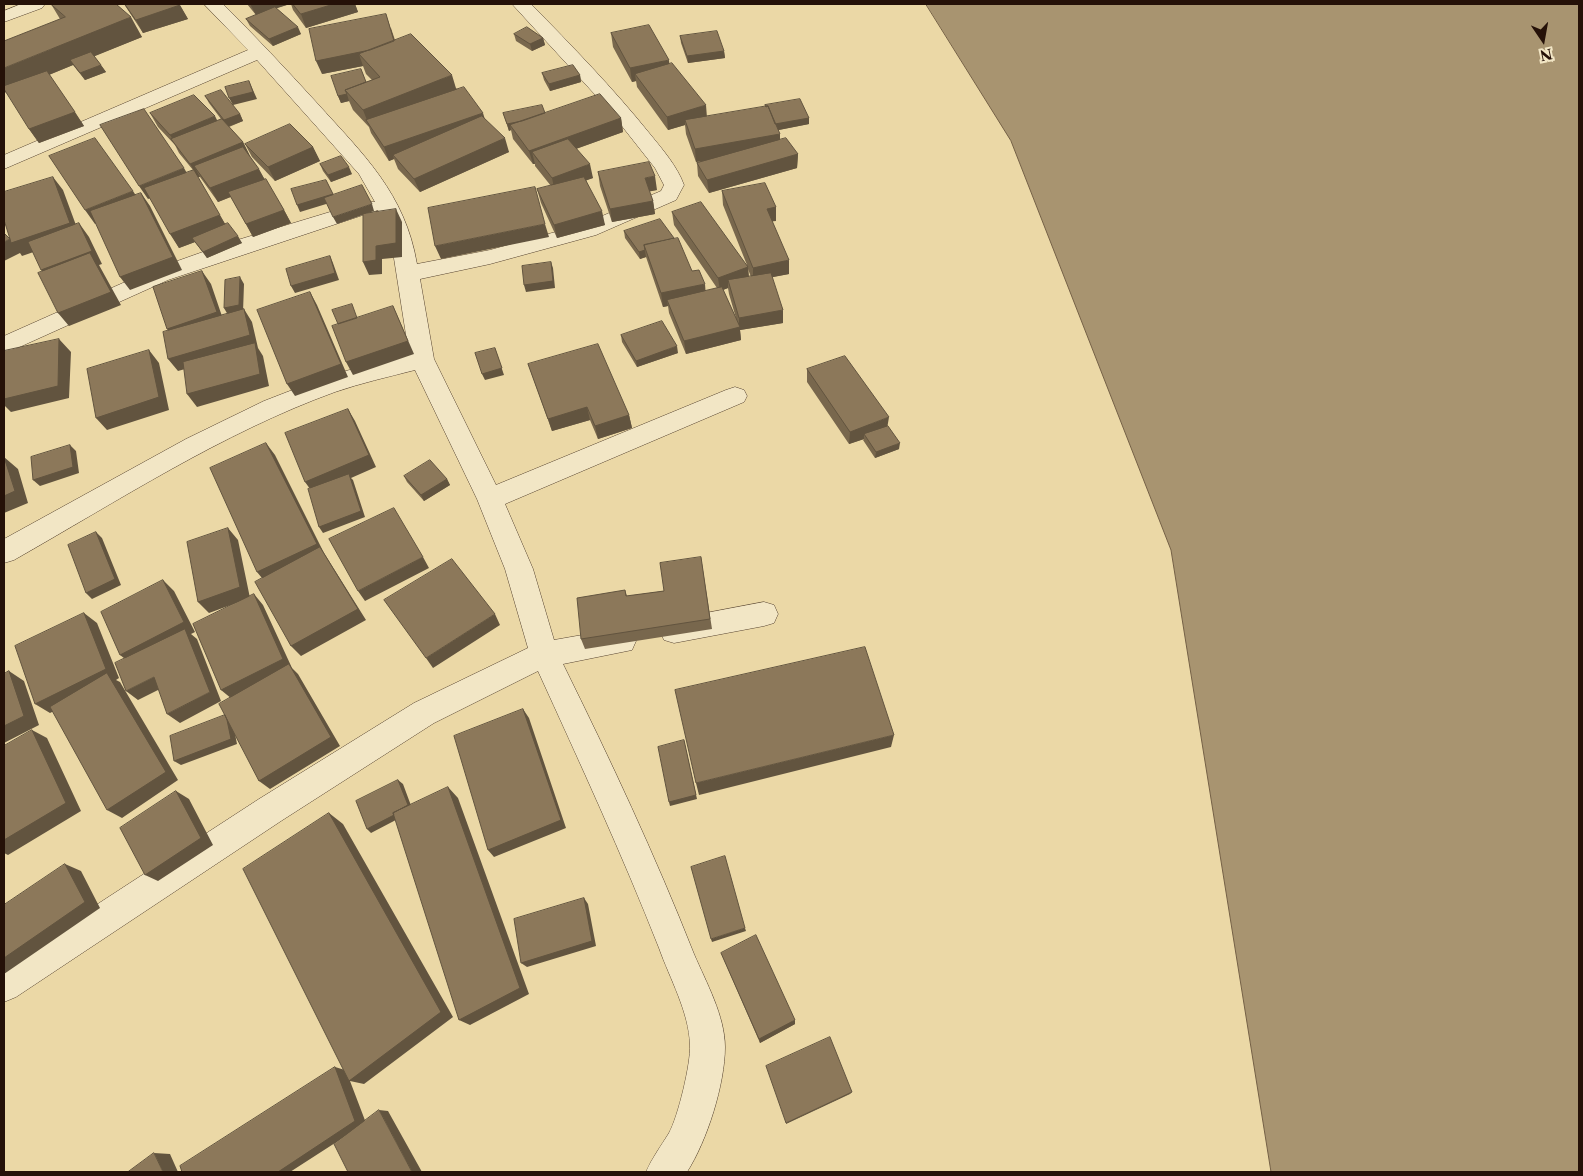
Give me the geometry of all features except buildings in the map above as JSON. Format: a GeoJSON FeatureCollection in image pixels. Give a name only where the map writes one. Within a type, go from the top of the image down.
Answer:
{"type":"FeatureCollection","features":[{"type":"Feature","properties":{"kind":"street"},"geometry":{"type":"LineString","coordinates":[[4,17],[36,4]]}},
{"type":"Feature","properties":{"kind":"street"},"geometry":{"type":"LineString","coordinates":[[213,4],[260,52],[367,170],[386,202],[404,252],[422,360],[490,499],[519,569],[544,654],[599,769],[660,909],[701,1013],[708,1045],[706,1069],[686,1140],[664,1172]]}},
{"type":"Feature","properties":{"kind":"street"},"geometry":{"type":"LineString","coordinates":[[408,274],[490,257],[588,230],[669,195],[674,185],[670,175],[638,132],[590,76],[521,4]]}},
{"type":"Feature","properties":{"kind":"street"},"geometry":{"type":"LineString","coordinates":[[4,163],[260,52]]}},
{"type":"Feature","properties":{"kind":"street"},"geometry":{"type":"LineString","coordinates":[[4,346],[89,304],[161,275],[278,235],[386,202]]}},
{"type":"Feature","properties":{"kind":"street"},"geometry":{"type":"LineString","coordinates":[[4,552],[242,422],[313,391],[361,375],[422,360]]}},
{"type":"Feature","properties":{"kind":"street"},"geometry":{"type":"LineString","coordinates":[[490,499],[735,396]]}},
{"type":"Feature","properties":{"kind":"street"},"geometry":{"type":"LineString","coordinates":[[4,985],[270,810],[424,713],[544,654],[764,614]]}},
{"type":"Feature","properties":{"kind":"shaded area"},"geometry":{"type":"Polygon","coordinates":[[[926,4],[1579,4],[1579,1172],[1271,1172],[1171,550],[1011,141],[926,4]]]}}]}
